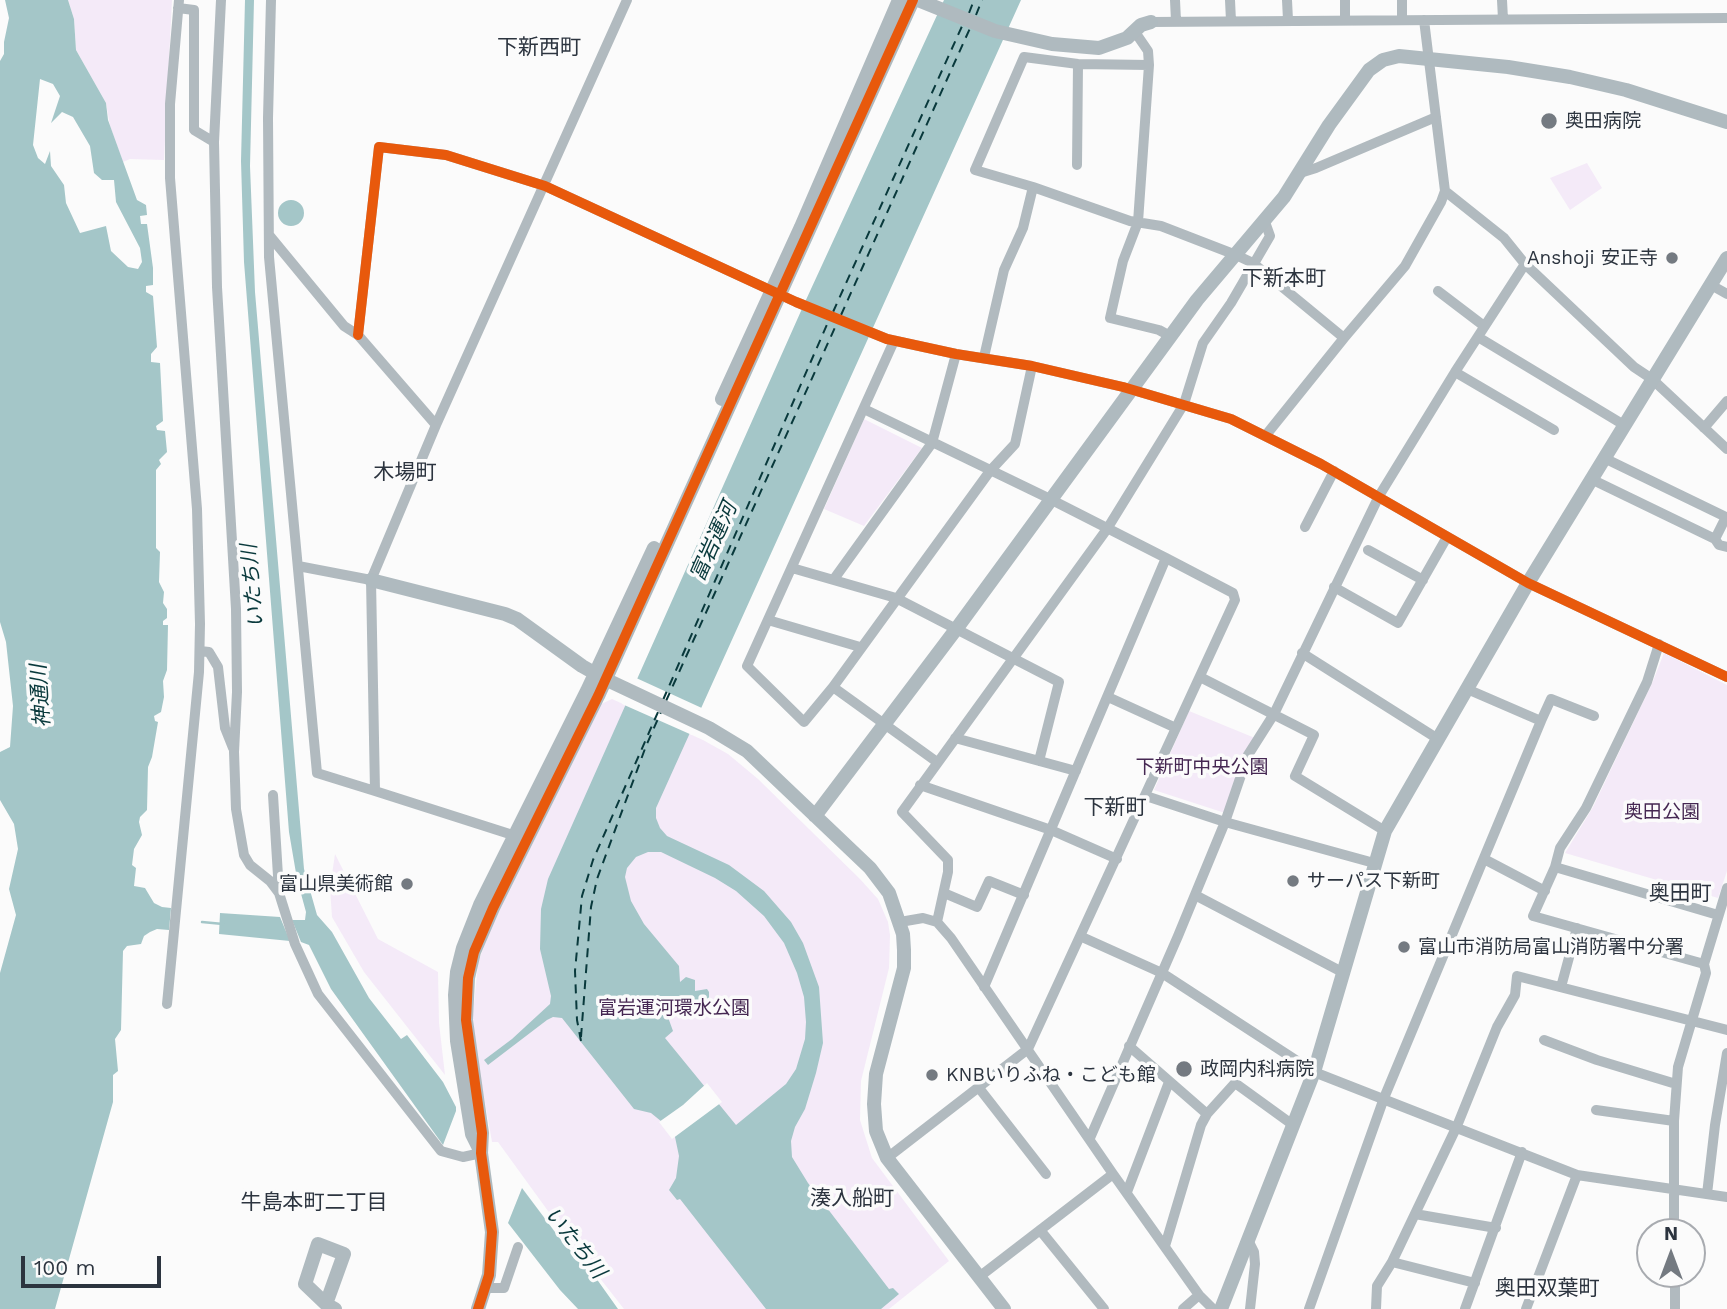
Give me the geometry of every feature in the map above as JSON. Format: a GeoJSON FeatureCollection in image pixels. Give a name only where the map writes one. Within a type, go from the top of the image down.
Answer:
{"type":"FeatureCollection","features":[{"type":"Feature","properties":{"kind":"street"},"geometry":{"type":"LineString","coordinates":[[221,0],[215,142],[217,287],[236,609],[236,809],[244,855],[250,865],[270,881],[279,893]]}},
{"type":"Feature","properties":{"kind":"street"},"geometry":{"type":"LineString","coordinates":[[271,0],[269,235],[317,774],[521,838]]}},
{"type":"Feature","properties":{"kind":"street"},"geometry":{"type":"LineString","coordinates":[[375,791],[371,580],[436,425],[627,0]]}},
{"type":"Feature","properties":{"kind":"street"},"geometry":{"type":"LineString","coordinates":[[776,293],[899,0]]}},
{"type":"Feature","properties":{"kind":"street"},"geometry":{"type":"LineString","coordinates":[[478,1309],[490,1264],[492,1232],[482,1161],[472,1134],[457,1041],[455,995],[463,948],[480,905],[521,838],[600,676],[677,498],[913,0]]}},
{"type":"Feature","properties":{"kind":"street"},"geometry":{"type":"LineString","coordinates":[[1175,0],[1176,21]]}},
{"type":"Feature","properties":{"kind":"street"},"geometry":{"type":"LineString","coordinates":[[1230,0],[1231,21]]}},
{"type":"Feature","properties":{"kind":"street"},"geometry":{"type":"LineString","coordinates":[[1287,0],[1287,20]]}},
{"type":"Feature","properties":{"kind":"street"},"geometry":{"type":"LineString","coordinates":[[1345,0],[1345,20]]}},
{"type":"Feature","properties":{"kind":"street"},"geometry":{"type":"LineString","coordinates":[[1402,0],[1402,20]]}},
{"type":"Feature","properties":{"kind":"street"},"geometry":{"type":"LineString","coordinates":[[1502,0],[1503,19]]}},
{"type":"Feature","properties":{"kind":"street"},"geometry":{"type":"LineString","coordinates":[[923,3],[995,31],[1032,41],[1099,48],[1127,38],[1142,25],[1151,22],[1727,18]]}},
{"type":"Feature","properties":{"kind":"street"},"geometry":{"type":"LineString","coordinates":[[167,1004],[200,650],[197,509],[170,178],[170,104],[179,4],[194,9],[194,130],[215,142]]}},
{"type":"Feature","properties":{"kind":"street"},"geometry":{"type":"LineString","coordinates":[[1266,435],[1405,266],[1441,202],[1445,191],[1424,20]]}},
{"type":"Feature","properties":{"kind":"street"},"geometry":{"type":"LineString","coordinates":[[1135,32],[1148,51],[1149,65],[1138,222],[1124,261],[1110,318],[1159,330],[1170,336]]}},
{"type":"Feature","properties":{"kind":"street"},"geometry":{"type":"LineString","coordinates":[[815,816],[957,628],[1196,300],[1265,222],[1369,70],[1384,60],[1399,56],[1570,77],[1626,90],[1727,122]]}},
{"type":"Feature","properties":{"kind":"street"},"geometry":{"type":"LineString","coordinates":[[1149,65],[1078,64],[1024,57],[975,170],[1138,222],[1161,226],[1236,255],[1253,263],[1344,338]]}},
{"type":"Feature","properties":{"kind":"street"},"geometry":{"type":"LineString","coordinates":[[1077,164],[1078,64]]}},
{"type":"Feature","properties":{"kind":"street"},"geometry":{"type":"LineString","coordinates":[[1300,173],[1316,169],[1436,117]]}},
{"type":"Feature","properties":{"kind":"street"},"geometry":{"type":"LineString","coordinates":[[358,335],[379,147],[446,155],[545,186],[796,302],[894,341],[1032,366],[1132,389],[1231,419],[1334,471],[1528,583],[1727,677]]}},
{"type":"Feature","properties":{"kind":"street"},"geometry":{"type":"LineString","coordinates":[[984,357],[1004,270],[1023,228],[1034,187]]}},
{"type":"Feature","properties":{"kind":"street"},"geometry":{"type":"LineString","coordinates":[[1445,191],[1504,238],[1525,264],[1634,367],[1652,379],[1727,449]]}},
{"type":"Feature","properties":{"kind":"street"},"geometry":{"type":"LineString","coordinates":[[937,922],[948,860],[902,812],[1107,529],[1184,404],[1203,343],[1231,303],[1270,236],[1265,222]]}},
{"type":"Feature","properties":{"kind":"street"},"geometry":{"type":"LineString","coordinates":[[269,235],[344,326],[358,335],[436,425]]}},
{"type":"Feature","properties":{"kind":"street"},"geometry":{"type":"LineString","coordinates":[[1221,1309],[1314,1072],[1385,831],[1528,583],[1727,258]]}},
{"type":"Feature","properties":{"kind":"street"},"geometry":{"type":"LineString","coordinates":[[1090,1138],[1195,895],[1225,822],[1248,755],[1274,713],[1379,496],[1525,264]]}},
{"type":"Feature","properties":{"kind":"street"},"geometry":{"type":"LineString","coordinates":[[1711,285],[1727,294]]}},
{"type":"Feature","properties":{"kind":"street"},"geometry":{"type":"LineString","coordinates":[[1438,291],[1484,326]]}},
{"type":"Feature","properties":{"kind":"street"},"geometry":{"type":"LineString","coordinates":[[1478,337],[1624,425]]}},
{"type":"Feature","properties":{"kind":"street"},"geometry":{"type":"LineString","coordinates":[[894,341],[747,666],[804,722],[833,687],[990,471],[1015,444],[1032,366]]}},
{"type":"Feature","properties":{"kind":"street"},"geometry":{"type":"LineString","coordinates":[[834,579],[932,443],[956,354]]}},
{"type":"Feature","properties":{"kind":"street"},"geometry":{"type":"LineString","coordinates":[[1455,372],[1554,430]]}},
{"type":"Feature","properties":{"kind":"street"},"geometry":{"type":"LineString","coordinates":[[1704,428],[1727,401]]}},
{"type":"Feature","properties":{"kind":"street"},"geometry":{"type":"LineString","coordinates":[[864,409],[1166,558],[1233,593],[1235,600],[1082,937],[1028,1049],[887,1158]]}},
{"type":"Feature","properties":{"kind":"street"},"geometry":{"type":"LineString","coordinates":[[1604,458],[1726,516],[1716,539]]}},
{"type":"Feature","properties":{"kind":"street"},"geometry":{"type":"LineString","coordinates":[[1305,527],[1334,471]]}},
{"type":"Feature","properties":{"kind":"street"},"geometry":{"type":"LineString","coordinates":[[1591,479],[1716,539],[1719,545],[1727,547]]}},
{"type":"Feature","properties":{"kind":"street"},"geometry":{"type":"LineString","coordinates":[[1334,587],[1398,623],[1447,537]]}},
{"type":"Feature","properties":{"kind":"street"},"geometry":{"type":"LineString","coordinates":[[1368,550],[1423,580]]}},
{"type":"Feature","properties":{"kind":"street"},"geometry":{"type":"LineString","coordinates":[[984,987],[1166,558]]}},
{"type":"Feature","properties":{"kind":"street"},"geometry":{"type":"LineString","coordinates":[[298,566],[371,580],[517,619],[600,676],[709,728],[747,751],[870,868],[889,893],[900,922],[904,968],[876,1074],[873,1104],[876,1131],[887,1158],[1004,1309]]}},
{"type":"Feature","properties":{"kind":"street"},"geometry":{"type":"LineString","coordinates":[[792,568],[896,598],[1059,682],[1039,761]]}},
{"type":"Feature","properties":{"kind":"street"},"geometry":{"type":"LineString","coordinates":[[768,620],[860,647]]}},
{"type":"Feature","properties":{"kind":"street"},"geometry":{"type":"LineString","coordinates":[[1660,645],[1647,682],[1586,808],[1560,848],[1555,867],[1533,916],[1704,964]]}},
{"type":"Feature","properties":{"kind":"street"},"geometry":{"type":"LineString","coordinates":[[200,650],[209,652],[218,667],[225,728],[234,752]]}},
{"type":"Feature","properties":{"kind":"street"},"geometry":{"type":"LineString","coordinates":[[1302,653],[1438,739]]}},
{"type":"Feature","properties":{"kind":"street"},"geometry":{"type":"LineString","coordinates":[[1200,677],[1314,735],[1295,776],[1385,831]]}},
{"type":"Feature","properties":{"kind":"street"},"geometry":{"type":"LineString","coordinates":[[833,687],[937,762]]}},
{"type":"Feature","properties":{"kind":"street"},"geometry":{"type":"LineString","coordinates":[[1467,689],[1541,721]]}},
{"type":"Feature","properties":{"kind":"street"},"geometry":{"type":"LineString","coordinates":[[1108,696],[1176,728]]}},
{"type":"Feature","properties":{"kind":"street"},"geometry":{"type":"LineString","coordinates":[[1309,1309],[1384,1098],[1551,699],[1594,716]]}},
{"type":"Feature","properties":{"kind":"street"},"geometry":{"type":"LineString","coordinates":[[955,738],[1076,771]]}},
{"type":"Feature","properties":{"kind":"street"},"geometry":{"type":"LineString","coordinates":[[920,786],[1051,830],[1117,859]]}},
{"type":"Feature","properties":{"kind":"street"},"geometry":{"type":"LineString","coordinates":[[273,795],[279,893],[295,944],[318,994],[441,1151],[482,1161]]}},
{"type":"Feature","properties":{"kind":"street"},"geometry":{"type":"LineString","coordinates":[[1146,796],[1225,822],[1374,863]]}},
{"type":"Feature","properties":{"kind":"street"},"geometry":{"type":"LineString","coordinates":[[1484,859],[1545,891]]}},
{"type":"Feature","properties":{"kind":"street"},"geometry":{"type":"LineString","coordinates":[[1555,867],[1718,915]]}},
{"type":"Feature","properties":{"kind":"street"},"geometry":{"type":"LineString","coordinates":[[944,893],[977,907],[989,881],[1024,895]]}},
{"type":"Feature","properties":{"kind":"street"},"geometry":{"type":"LineString","coordinates":[[1674,1218],[1674,1121],[1678,1067],[1706,973],[1704,964],[1727,888]]}},
{"type":"Feature","properties":{"kind":"street"},"geometry":{"type":"LineString","coordinates":[[1195,895],[1344,973]]}},
{"type":"Feature","properties":{"kind":"street"},"geometry":{"type":"LineString","coordinates":[[900,922],[923,918],[937,922],[951,938],[1113,1174],[1199,1295],[1213,1309]]}},
{"type":"Feature","properties":{"kind":"street"},"geometry":{"type":"LineString","coordinates":[[1560,987],[1577,928]]}},
{"type":"Feature","properties":{"kind":"street"},"geometry":{"type":"LineString","coordinates":[[1082,937],[1162,973],[1314,1072],[1577,1175],[1727,1197]]}},
{"type":"Feature","properties":{"kind":"street"},"geometry":{"type":"LineString","coordinates":[[1376,1309],[1377,1286],[1392,1262],[1457,1126],[1497,1027],[1515,995],[1517,976],[1727,1030]]}},
{"type":"Feature","properties":{"kind":"street"},"geometry":{"type":"LineString","coordinates":[[1544,1040],[1597,1060],[1676,1084]]}},
{"type":"Feature","properties":{"kind":"street"},"geometry":{"type":"LineString","coordinates":[[1129,1046],[1207,1114]]}},
{"type":"Feature","properties":{"kind":"street"},"geometry":{"type":"LineString","coordinates":[[1707,1194],[1727,1053]]}},
{"type":"Feature","properties":{"kind":"street"},"geometry":{"type":"LineString","coordinates":[[1127,1192],[1170,1082]]}},
{"type":"Feature","properties":{"kind":"street"},"geometry":{"type":"LineString","coordinates":[[1165,1246],[1201,1125],[1207,1114],[1235,1083],[1293,1125]]}},
{"type":"Feature","properties":{"kind":"street"},"geometry":{"type":"LineString","coordinates":[[979,1088],[1046,1174]]}},
{"type":"Feature","properties":{"kind":"street"},"geometry":{"type":"LineString","coordinates":[[1596,1110],[1674,1121]]}},
{"type":"Feature","properties":{"kind":"street"},"geometry":{"type":"LineString","coordinates":[[1465,1309],[1522,1152]]}},
{"type":"Feature","properties":{"kind":"street"},"geometry":{"type":"LineString","coordinates":[[979,1277],[1113,1174]]}},
{"type":"Feature","properties":{"kind":"street"},"geometry":{"type":"LineString","coordinates":[[1526,1309],[1577,1175]]}},
{"type":"Feature","properties":{"kind":"street"},"geometry":{"type":"LineString","coordinates":[[1415,1214],[1496,1228]]}},
{"type":"Feature","properties":{"kind":"street"},"geometry":{"type":"LineString","coordinates":[[1040,1230],[1104,1309]]}},
{"type":"Feature","properties":{"kind":"street"},"geometry":{"type":"LineString","coordinates":[[1248,1240],[1254,1252],[1255,1264],[1250,1309]]}},
{"type":"Feature","properties":{"kind":"street"},"geometry":{"type":"LineString","coordinates":[[485,1288],[504,1288],[518,1247]]}},
{"type":"Feature","properties":{"kind":"street"},"geometry":{"type":"LineString","coordinates":[[1392,1262],[1475,1283]]}},
{"type":"Feature","properties":{"kind":"street"},"geometry":{"type":"LineString","coordinates":[[1675,1288],[1675,1309]]}},
{"type":"Feature","properties":{"kind":"street"},"geometry":{"type":"LineString","coordinates":[[1183,1309],[1199,1295]]}},
{"type":"Feature","properties":{"kind":"green space"},"geometry":{"type":"Polygon","coordinates":[[[68,0],[172,0],[164,160],[130,159],[123,162],[110,126],[106,103],[76,50],[74,19],[68,0]]]}},
{"type":"Feature","properties":{"kind":"green space"},"geometry":{"type":"Polygon","coordinates":[[[1587,163],[1602,188],[1570,210],[1550,178],[1587,163]]]}},
{"type":"Feature","properties":{"kind":"green space"},"geometry":{"type":"Polygon","coordinates":[[[864,419],[922,448],[864,526],[824,509],[864,419]]]}},
{"type":"Feature","properties":{"kind":"green space","name":"奥田公園"},"geometry":{"type":"Polygon","coordinates":[[[1664,653],[1727,685],[1727,871],[1718,898],[1565,853],[1593,807],[1664,653]]]}},
{"type":"Feature","properties":{"kind":"green space","name":"富岩運河環水公園"},"geometry":{"type":"Polygon","coordinates":[[[612,699],[728,754],[758,779],[878,899],[888,922],[889,968],[861,1081],[860,1120],[872,1158],[949,1261],[889,1309],[624,1309],[581,1254],[561,1235],[554,1223],[556,1222],[498,1142],[492,1142],[475,1046],[473,1015],[478,963],[494,919],[599,705],[612,699]]]}},
{"type":"Feature","properties":{"kind":"green space","name":"下新町中央公園"},"geometry":{"type":"Polygon","coordinates":[[[1189,711],[1255,738],[1225,813],[1154,790],[1189,711]]]}},
{"type":"Feature","properties":{"kind":"green space"},"geometry":{"type":"Polygon","coordinates":[[[335,854],[378,939],[438,972],[439,1023],[445,1075],[364,972],[332,917],[330,888],[335,854]]]}},
{"type":"Feature","properties":{"kind":"water","name":"神通川"},"geometry":{"type":"Polygon","coordinates":[[[5,0],[68,0],[74,19],[76,50],[106,103],[108,120],[137,200],[146,205],[147,215],[140,216],[141,224],[147,224],[153,268],[153,285],[146,286],[146,292],[153,296],[157,347],[151,354],[151,362],[160,363],[163,421],[156,426],[157,430],[165,431],[167,452],[159,460],[161,464],[156,470],[156,548],[160,552],[159,582],[164,592],[163,603],[167,609],[167,618],[163,625],[168,625],[167,670],[163,681],[161,712],[154,716],[158,722],[148,767],[147,810],[140,817],[142,835],[134,849],[132,865],[136,868],[134,886],[145,888],[154,903],[171,908],[169,930],[157,929],[150,932],[144,936],[141,944],[127,946],[123,951],[121,1030],[115,1039],[118,1071],[113,1075],[113,1102],[55,1309],[0,1309],[0,973],[16,915],[9,889],[18,849],[14,824],[0,800],[0,752],[10,747],[13,706],[6,642],[0,622],[0,61],[4,54],[9,18],[5,0]],[[40,79],[33,145],[38,158],[45,164],[50,151],[51,166],[64,185],[66,203],[80,233],[106,226],[111,251],[128,267],[138,269],[142,262],[140,248],[116,202],[114,180],[102,180],[94,173],[90,146],[73,117],[62,112],[51,123],[60,96],[53,84],[40,79]]]}},
{"type":"Feature","properties":{"kind":"water","name":"いたち川"},"geometry":{"type":"Polygon","coordinates":[[[245,0],[254,0],[250,166],[255,292],[304,869],[317,915],[332,932],[369,998],[401,1039],[407,1035],[443,1082],[456,1107],[443,1145],[331,989],[309,945],[301,942],[292,920],[305,920],[306,912],[289,832],[244,262],[241,161],[245,0]]]}},
{"type":"Feature","properties":{"kind":"water","name":"富岩運河"},"geometry":{"type":"Polygon","coordinates":[[[944,0],[1021,0],[656,808],[656,818],[667,836],[729,865],[764,891],[791,922],[803,943],[819,987],[823,1043],[805,1109],[791,1141],[792,1157],[808,1183],[889,1289],[893,1288],[899,1294],[881,1309],[766,1309],[680,1199],[677,1200],[669,1190],[676,1178],[679,1156],[675,1137],[667,1126],[651,1113],[634,1109],[562,1018],[553,1017],[547,1020],[488,1065],[484,1060],[512,1039],[550,1004],[551,996],[540,949],[541,909],[548,879],[805,302],[944,0]],[[648,852],[636,857],[627,868],[625,877],[631,901],[644,924],[679,966],[680,982],[686,977],[695,980],[695,991],[707,989],[709,992],[709,1000],[692,1004],[680,998],[671,1004],[669,1020],[673,1031],[665,1038],[736,1125],[786,1084],[796,1069],[805,1039],[804,997],[784,943],[764,916],[736,891],[661,852],[648,852]]]}},
{"type":"Feature","properties":{"kind":"water"},"geometry":{"type":"Polygon","coordinates":[[[291,200],[300,204],[304,213],[300,222],[291,226],[282,222],[278,213],[282,204],[291,200]]]}},
{"type":"Feature","properties":{"kind":"water"},"geometry":{"type":"Polygon","coordinates":[[[220,913],[280,917],[290,941],[219,934],[220,913]]]}},
{"type":"Feature","properties":{"kind":"water","name":"いたち川"},"geometry":{"type":"Polygon","coordinates":[[[522,1188],[564,1244],[591,1271],[618,1309],[578,1309],[560,1290],[508,1223],[522,1188]]]}},
{"type":"Feature","properties":{"kind":"pier"},"geometry":{"type":"Polygon","coordinates":[[[634,677],[704,709],[692,735],[622,704],[634,677]]]}},
{"type":"Feature","properties":{"kind":"pier"},"geometry":{"type":"Polygon","coordinates":[[[707,1083],[722,1102],[672,1139],[659,1122],[707,1083]]]}},
{"type":"Feature","properties":{"kind":"waterway"},"geometry":{"type":"LineString","coordinates":[[202,922],[223,924]]}},
{"type":"Feature","properties":{"kind":"ferry route"},"geometry":{"type":"LineString","coordinates":[[969,13],[974,0]]}},
{"type":"Feature","properties":{"kind":"ferry route"},"geometry":{"type":"LineString","coordinates":[[976,15],[982,0]]}},
{"type":"Feature","properties":{"kind":"ferry route"},"geometry":{"type":"LineString","coordinates":[[833,312],[963,24]]}},
{"type":"Feature","properties":{"kind":"ferry route"},"geometry":{"type":"LineString","coordinates":[[841,315],[971,26]]}},
{"type":"Feature","properties":{"kind":"ferry route"},"geometry":{"type":"LineString","coordinates":[[663,700],[829,320]]}},
{"type":"Feature","properties":{"kind":"ferry route"},"geometry":{"type":"LineString","coordinates":[[666,701],[837,323]]}},
{"type":"Feature","properties":{"kind":"ferry route"},"geometry":{"type":"LineString","coordinates":[[581,1041],[577,1020],[575,971],[582,896],[593,860],[658,712]]}},
{"type":"Feature","properties":{"kind":"ferry route"},"geometry":{"type":"LineString","coordinates":[[581,1037],[591,907],[597,879],[661,712]]}},
{"type":"Feature","properties":{"kind":"cycle path"},"geometry":{"type":"LineString","coordinates":[[478,1309],[489,1275],[492,1232],[481,1153],[482,1133],[466,1020],[468,978],[474,952],[598,696],[913,0]]}},
{"type":"Feature","properties":{"kind":"cycle path"},"geometry":{"type":"LineString","coordinates":[[358,335],[379,147],[446,155],[545,186],[796,302],[887,339],[956,354],[1032,366],[1123,387],[1231,419],[1321,464],[1528,583],[1727,677]]}},
{"type":"Feature","properties":{"kind":"place","name":"奥田病院"},"geometry":{"type":"Point","coordinates":[1549,121]}},
{"type":"Feature","properties":{"kind":"place","name":"Anshoji 安正寺"},"geometry":{"type":"Point","coordinates":[1672,258]}},
{"type":"Feature","properties":{"kind":"place","name":"サーパス下新町"},"geometry":{"type":"Point","coordinates":[1293,881]}},
{"type":"Feature","properties":{"kind":"place","name":"富山県美術館"},"geometry":{"type":"Point","coordinates":[407,884]}},
{"type":"Feature","properties":{"kind":"place","name":"富山市消防局富山消防署中分署"},"geometry":{"type":"Point","coordinates":[1404,947]}},
{"type":"Feature","properties":{"kind":"place","name":"政岡内科病院"},"geometry":{"type":"Point","coordinates":[1184,1069]}},
{"type":"Feature","properties":{"kind":"place","name":"KNBいりふね・こども館"},"geometry":{"type":"Point","coordinates":[932,1075]}},
{"type":"Feature","properties":{"kind":"district","name":"下新西町"},"geometry":{"type":"Point","coordinates":[539,48]}},
{"type":"Feature","properties":{"kind":"district","name":"下新本町"},"geometry":{"type":"Point","coordinates":[1284,279]}},
{"type":"Feature","properties":{"kind":"district","name":"木場町"},"geometry":{"type":"Point","coordinates":[405,473]}},
{"type":"Feature","properties":{"kind":"district","name":"下新町"},"geometry":{"type":"Point","coordinates":[1115,808]}},
{"type":"Feature","properties":{"kind":"district","name":"奥田町"},"geometry":{"type":"Point","coordinates":[1680,894]}},
{"type":"Feature","properties":{"kind":"district","name":"湊入船町"},"geometry":{"type":"Point","coordinates":[852,1199]}},
{"type":"Feature","properties":{"kind":"district","name":"牛島本町二丁目"},"geometry":{"type":"Point","coordinates":[314,1203]}},
{"type":"Feature","properties":{"kind":"district","name":"奥田双葉町"},"geometry":{"type":"Point","coordinates":[1547,1289]}}]}
